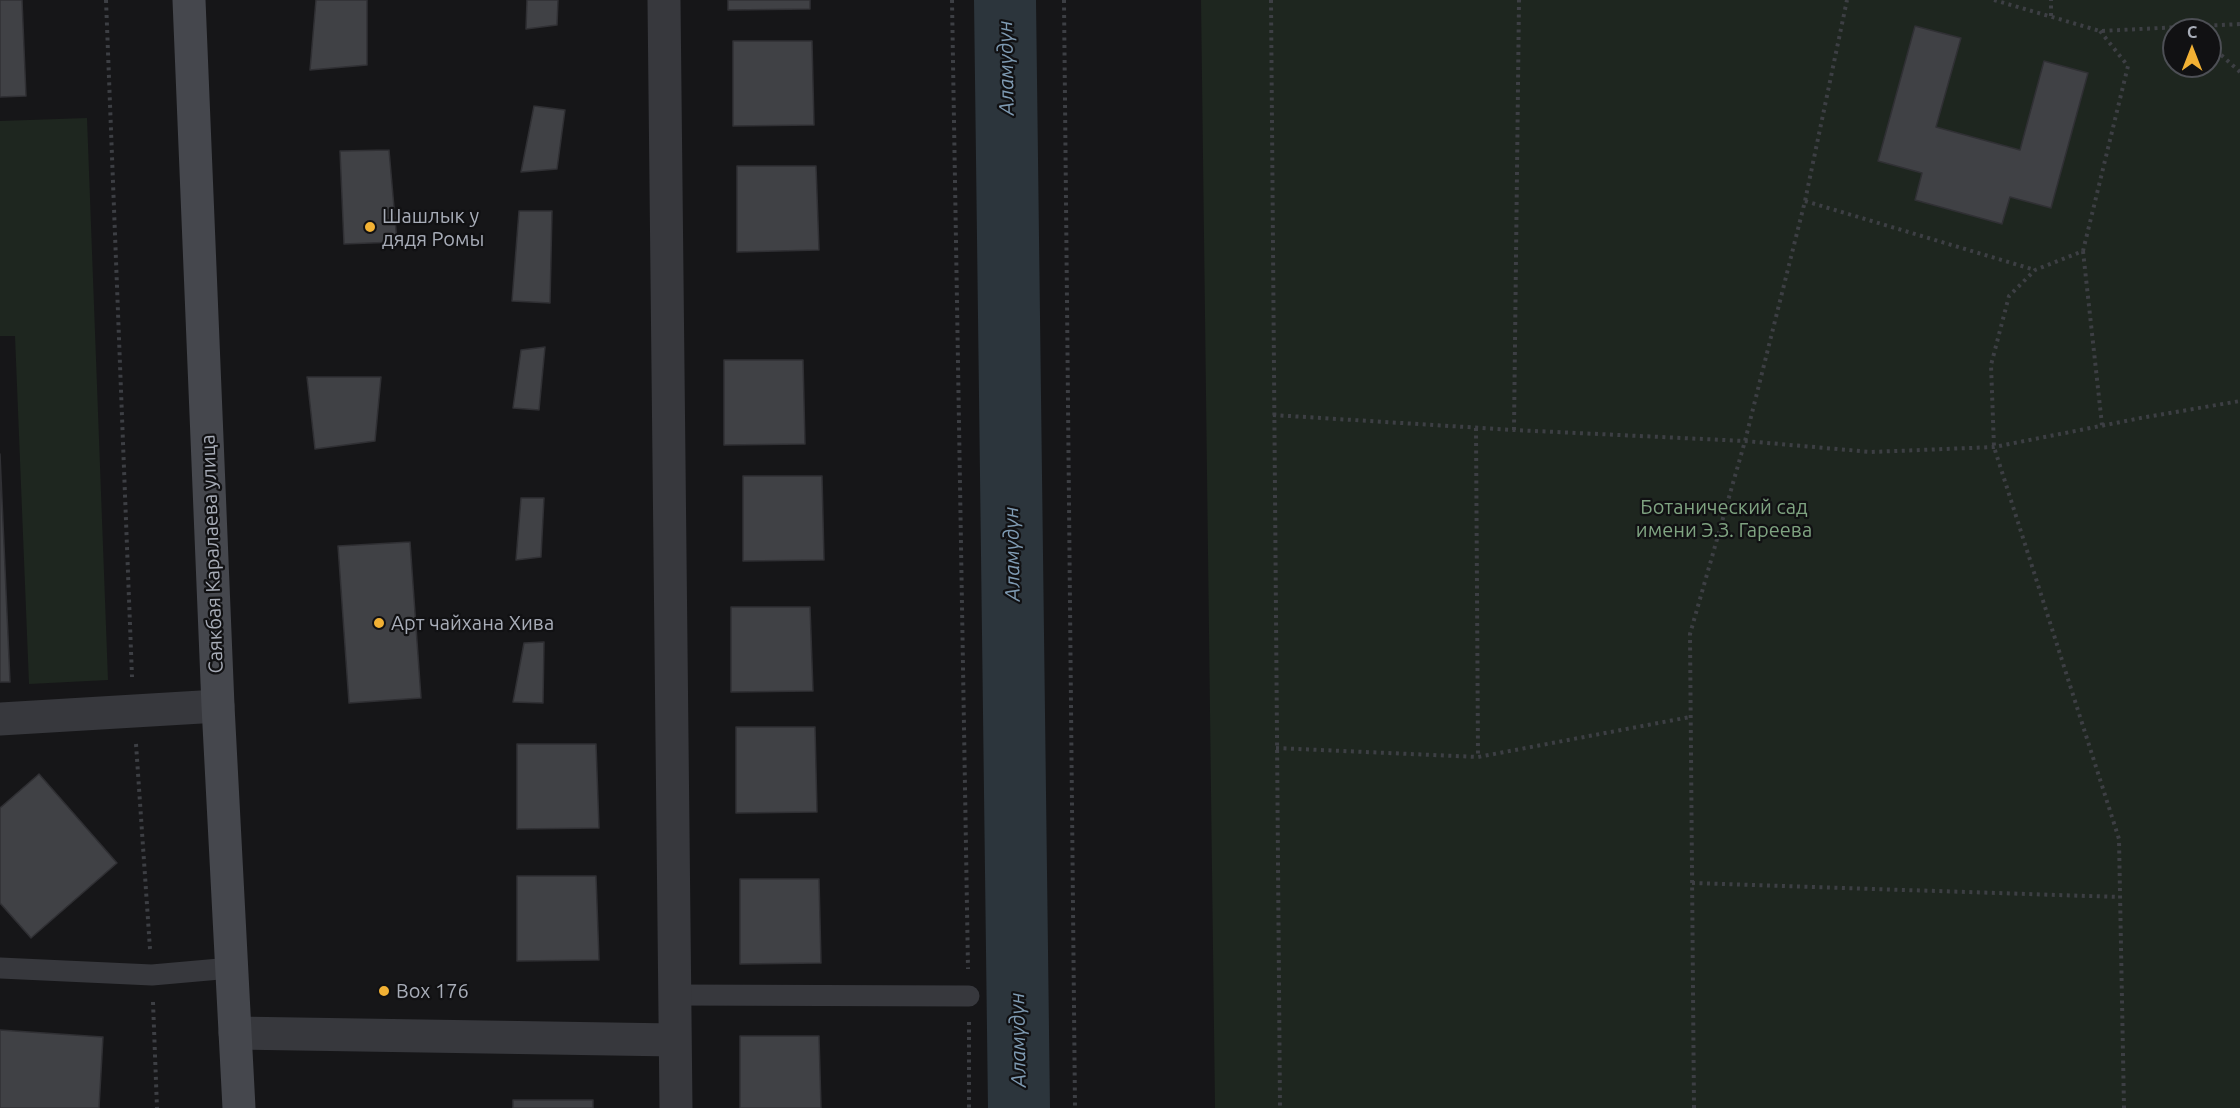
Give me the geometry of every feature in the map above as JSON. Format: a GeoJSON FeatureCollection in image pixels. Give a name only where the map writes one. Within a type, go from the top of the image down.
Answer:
{"type":"FeatureCollection","features":[{"type":"Feature","properties":{"kind":"main road","name":"Саякбая Каралаева улица"},"geometry":{"type":"LineString","coordinates":[[189,0],[218,706],[239,1108]]}},
{"type":"Feature","properties":{"kind":"street"},"geometry":{"type":"LineString","coordinates":[[664,0],[676,1108]]}},
{"type":"Feature","properties":{"kind":"street"},"geometry":{"type":"LineString","coordinates":[[0,719],[218,706]]}},
{"type":"Feature","properties":{"kind":"street"},"geometry":{"type":"LineString","coordinates":[[235,1033],[675,1040]]}},
{"type":"Feature","properties":{"kind":"lane"},"geometry":{"type":"LineString","coordinates":[[0,968],[152,975],[231,968]]}},
{"type":"Feature","properties":{"kind":"lane"},"geometry":{"type":"LineString","coordinates":[[675,995],[969,996]]}},
{"type":"Feature","properties":{"kind":"path"},"geometry":{"type":"LineString","coordinates":[[106,0],[134,712],[152,975],[157,1108]]}},
{"type":"Feature","properties":{"kind":"path"},"geometry":{"type":"LineString","coordinates":[[952,0],[969,1108]]}},
{"type":"Feature","properties":{"kind":"path"},"geometry":{"type":"LineString","coordinates":[[1064,0],[1075,1108]]}},
{"type":"Feature","properties":{"kind":"path"},"geometry":{"type":"LineString","coordinates":[[1271,0],[1280,1108]]}},
{"type":"Feature","properties":{"kind":"path"},"geometry":{"type":"LineString","coordinates":[[1514,430],[1519,0]]}},
{"type":"Feature","properties":{"kind":"path"},"geometry":{"type":"LineString","coordinates":[[1695,1108],[1690,634],[1745,441],[1805,201],[1848,0]]}},
{"type":"Feature","properties":{"kind":"path"},"geometry":{"type":"LineString","coordinates":[[1994,0],[2100,31],[2162,29]]}},
{"type":"Feature","properties":{"kind":"path"},"geometry":{"type":"LineString","coordinates":[[2051,0],[2051,16]]}},
{"type":"Feature","properties":{"kind":"path"},"geometry":{"type":"LineString","coordinates":[[2222,26],[2240,24]]}},
{"type":"Feature","properties":{"kind":"path"},"geometry":{"type":"LineString","coordinates":[[2100,31],[2128,66],[2083,251],[2102,426]]}},
{"type":"Feature","properties":{"kind":"path"},"geometry":{"type":"LineString","coordinates":[[2222,56],[2240,72]]}},
{"type":"Feature","properties":{"kind":"path"},"geometry":{"type":"LineString","coordinates":[[1805,201],[2035,270]]}},
{"type":"Feature","properties":{"kind":"path"},"geometry":{"type":"LineString","coordinates":[[2083,251],[2035,270],[2009,296],[1991,365],[1994,447],[2119,839],[2124,1108]]}},
{"type":"Feature","properties":{"kind":"path"},"geometry":{"type":"LineString","coordinates":[[1274,415],[1476,428],[1745,441],[1871,452],[1994,447],[2240,401]]}},
{"type":"Feature","properties":{"kind":"path"},"geometry":{"type":"LineString","coordinates":[[1476,428],[1478,757]]}},
{"type":"Feature","properties":{"kind":"path"},"geometry":{"type":"LineString","coordinates":[[1276,748],[1478,757],[1690,717]]}},
{"type":"Feature","properties":{"kind":"path"},"geometry":{"type":"LineString","coordinates":[[1692,883],[2120,897]]}},
{"type":"Feature","properties":{"kind":"green space","name":"Ботанический сад имени Э.З. Гареева"},"geometry":{"type":"Polygon","coordinates":[[[1201,0],[2240,0],[2240,1108],[1215,1108],[1201,0]]]}},
{"type":"Feature","properties":{"kind":"green space"},"geometry":{"type":"Polygon","coordinates":[[[87,118],[108,680],[29,684],[15,336],[0,336],[0,121],[87,118]]]}},
{"type":"Feature","properties":{"kind":"building"},"geometry":{"type":"Polygon","coordinates":[[[0,0],[22,0],[26,96],[0,97],[0,0]]]}},
{"type":"Feature","properties":{"kind":"building"},"geometry":{"type":"Polygon","coordinates":[[[316,0],[367,0],[367,65],[310,70],[316,0]]]}},
{"type":"Feature","properties":{"kind":"building"},"geometry":{"type":"Polygon","coordinates":[[[527,0],[558,0],[557,25],[526,29],[527,0]]]}},
{"type":"Feature","properties":{"kind":"building"},"geometry":{"type":"Polygon","coordinates":[[[728,0],[810,0],[810,9],[728,10],[728,0]]]}},
{"type":"Feature","properties":{"kind":"building"},"geometry":{"type":"Polygon","coordinates":[[[1915,26],[1961,38],[1936,127],[2020,150],[2044,61],[2088,73],[2051,208],[2010,197],[2002,224],[1915,200],[1922,173],[1878,161],[1915,26]]]}},
{"type":"Feature","properties":{"kind":"building"},"geometry":{"type":"Polygon","coordinates":[[[733,41],[812,41],[814,125],[733,126],[733,41]]]}},
{"type":"Feature","properties":{"kind":"building"},"geometry":{"type":"Polygon","coordinates":[[[534,106],[565,110],[557,169],[521,172],[534,106]]]}},
{"type":"Feature","properties":{"kind":"building"},"geometry":{"type":"Polygon","coordinates":[[[389,150],[397,242],[344,244],[340,151],[389,150]]]}},
{"type":"Feature","properties":{"kind":"building"},"geometry":{"type":"Polygon","coordinates":[[[737,166],[816,166],[819,250],[737,252],[737,166]]]}},
{"type":"Feature","properties":{"kind":"building"},"geometry":{"type":"Polygon","coordinates":[[[519,211],[552,211],[550,303],[512,301],[519,211]]]}},
{"type":"Feature","properties":{"kind":"building"},"geometry":{"type":"Polygon","coordinates":[[[545,347],[539,410],[513,408],[521,350],[545,347]]]}},
{"type":"Feature","properties":{"kind":"building"},"geometry":{"type":"Polygon","coordinates":[[[724,360],[803,360],[805,444],[724,445],[724,360]]]}},
{"type":"Feature","properties":{"kind":"building"},"geometry":{"type":"Polygon","coordinates":[[[307,377],[381,377],[375,441],[315,449],[307,377]]]}},
{"type":"Feature","properties":{"kind":"building"},"geometry":{"type":"Polygon","coordinates":[[[0,454],[10,682],[0,682],[0,454]]]}},
{"type":"Feature","properties":{"kind":"building"},"geometry":{"type":"Polygon","coordinates":[[[743,476],[822,476],[824,560],[743,561],[743,476]]]}},
{"type":"Feature","properties":{"kind":"building"},"geometry":{"type":"Polygon","coordinates":[[[521,498],[544,498],[541,557],[516,560],[521,498]]]}},
{"type":"Feature","properties":{"kind":"building"},"geometry":{"type":"Polygon","coordinates":[[[410,542],[421,698],[349,703],[338,546],[410,542]]]}},
{"type":"Feature","properties":{"kind":"building"},"geometry":{"type":"Polygon","coordinates":[[[731,607],[810,607],[813,691],[731,692],[731,607]]]}},
{"type":"Feature","properties":{"kind":"building"},"geometry":{"type":"Polygon","coordinates":[[[544,642],[543,703],[513,702],[524,643],[544,642]]]}},
{"type":"Feature","properties":{"kind":"building"},"geometry":{"type":"Polygon","coordinates":[[[736,727],[815,727],[817,812],[736,813],[736,727]]]}},
{"type":"Feature","properties":{"kind":"building"},"geometry":{"type":"Polygon","coordinates":[[[517,744],[596,744],[599,828],[517,829],[517,744]]]}},
{"type":"Feature","properties":{"kind":"building"},"geometry":{"type":"Polygon","coordinates":[[[39,774],[117,863],[31,938],[0,903],[0,808],[39,774]]]}},
{"type":"Feature","properties":{"kind":"building"},"geometry":{"type":"Polygon","coordinates":[[[517,876],[596,876],[599,960],[517,961],[517,876]]]}},
{"type":"Feature","properties":{"kind":"building"},"geometry":{"type":"Polygon","coordinates":[[[740,879],[819,879],[821,963],[740,964],[740,879]]]}},
{"type":"Feature","properties":{"kind":"building"},"geometry":{"type":"Polygon","coordinates":[[[0,1030],[103,1037],[99,1108],[0,1108],[0,1030]]]}},
{"type":"Feature","properties":{"kind":"building"},"geometry":{"type":"Polygon","coordinates":[[[740,1036],[819,1036],[821,1108],[740,1108],[740,1036]]]}},
{"type":"Feature","properties":{"kind":"building"},"geometry":{"type":"Polygon","coordinates":[[[513,1100],[593,1100],[593,1108],[513,1108],[513,1100]]]}},
{"type":"Feature","properties":{"kind":"waterway","name":"Аламүдүн"},"geometry":{"type":"LineString","coordinates":[[1005,0],[1019,1108]]}},
{"type":"Feature","properties":{"kind":"place","name":"Шашлык у дядя Ромы"},"geometry":{"type":"Point","coordinates":[370,227]}},
{"type":"Feature","properties":{"kind":"place","name":"Арт чайхана Хива"},"geometry":{"type":"Point","coordinates":[379,623]}},
{"type":"Feature","properties":{"kind":"place","name":"Box 176"},"geometry":{"type":"Point","coordinates":[384,991]}}]}
